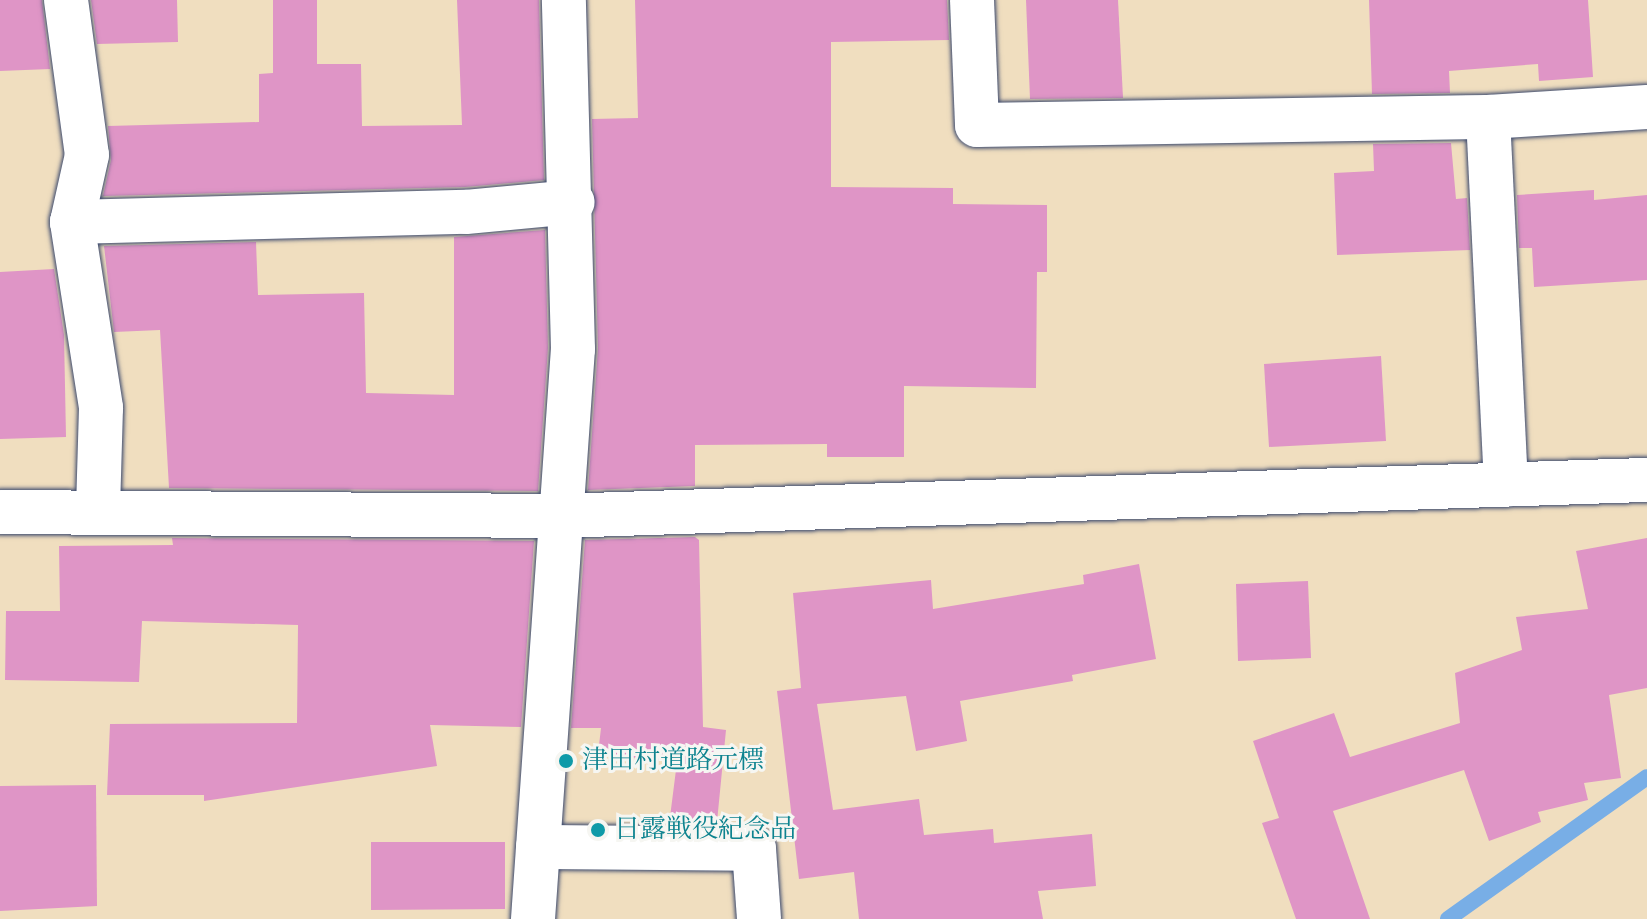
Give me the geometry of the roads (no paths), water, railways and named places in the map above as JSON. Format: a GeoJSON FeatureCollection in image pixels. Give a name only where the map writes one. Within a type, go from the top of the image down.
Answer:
{"type":"FeatureCollection","features":[{"type":"Feature","properties":{"kind":"street"},"geometry":{"type":"LineString","coordinates":[[66,0],[87,155],[72,222],[101,408],[98,512]]}},
{"type":"Feature","properties":{"kind":"street"},"geometry":{"type":"LineString","coordinates":[[533,919],[573,349],[573,202],[564,0]]}},
{"type":"Feature","properties":{"kind":"street"},"geometry":{"type":"LineString","coordinates":[[972,0],[977,125],[1488,117],[1647,107]]}},
{"type":"Feature","properties":{"kind":"street"},"geometry":{"type":"LineString","coordinates":[[1488,117],[1506,485]]}},
{"type":"Feature","properties":{"kind":"street"},"geometry":{"type":"LineString","coordinates":[[72,222],[466,212],[573,202]]}},
{"type":"Feature","properties":{"kind":"street"},"geometry":{"type":"LineString","coordinates":[[0,512],[559,516],[1647,480]]}},
{"type":"Feature","properties":{"kind":"street"},"geometry":{"type":"LineString","coordinates":[[538,847],[754,849],[759,919]]}},
{"type":"Feature","properties":{"kind":"waterway"},"geometry":{"type":"LineString","coordinates":[[1448,919],[1647,777]]}},
{"type":"Feature","properties":{"kind":"place","name":"津田村道路元標"},"geometry":{"type":"Point","coordinates":[566,761]}},
{"type":"Feature","properties":{"kind":"place","name":"日露戦役紀念品"},"geometry":{"type":"Point","coordinates":[598,830]}}]}
